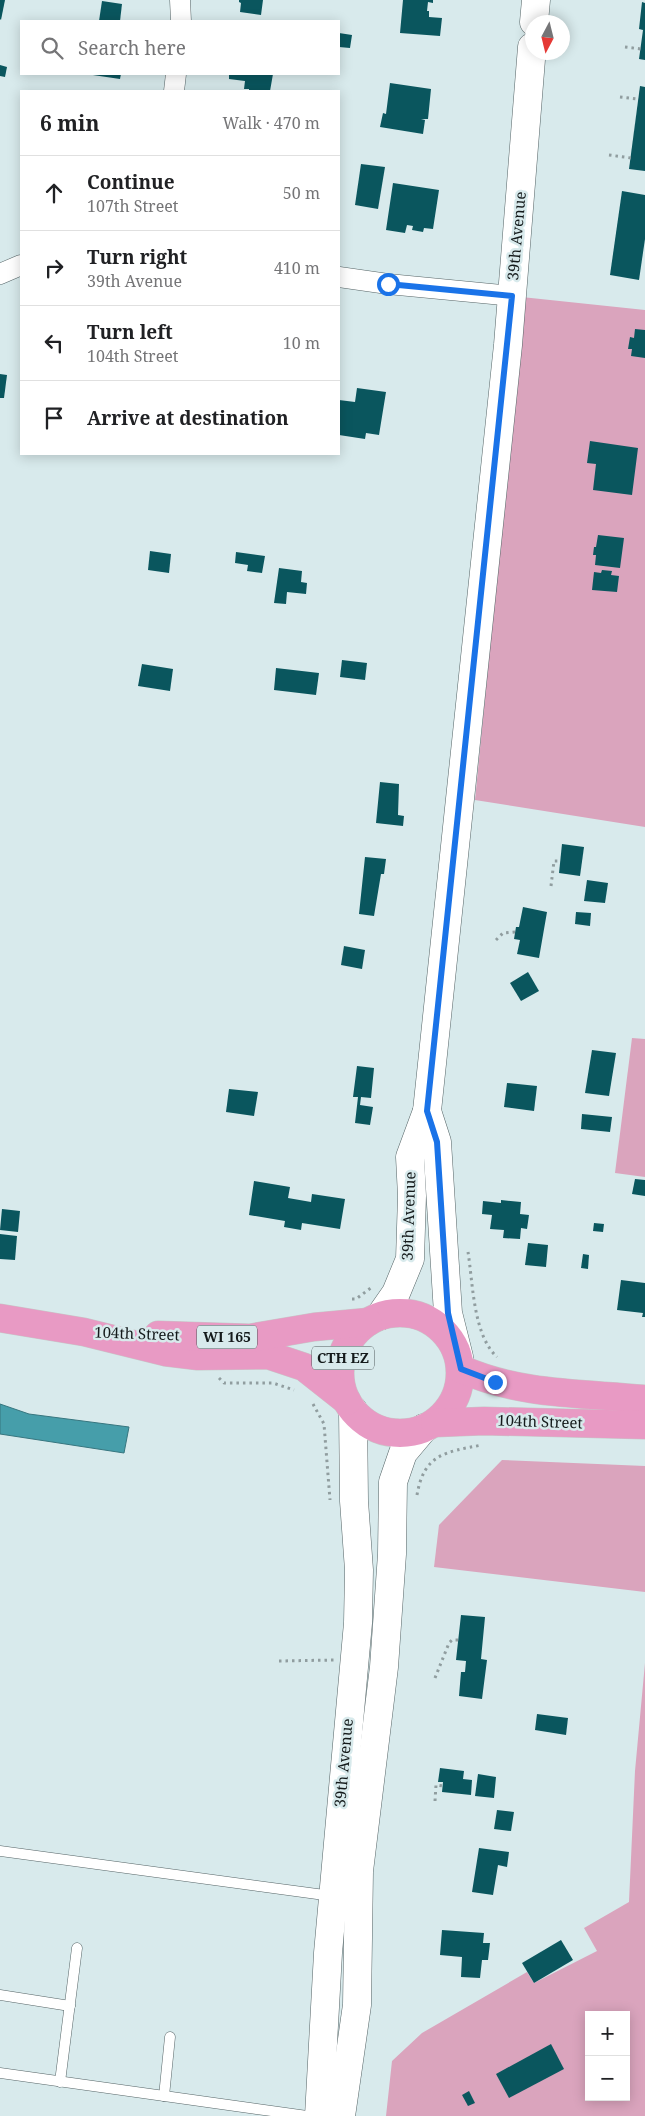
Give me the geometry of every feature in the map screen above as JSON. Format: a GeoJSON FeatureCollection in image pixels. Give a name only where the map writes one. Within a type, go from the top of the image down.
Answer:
{"type":"FeatureCollection","features":[{"type":"Feature","properties":{"kind":"main road"},"geometry":{"type":"LineString","coordinates":[[535,15],[536,0]]}},
{"type":"Feature","properties":{"kind":"main road","name":"39th Avenue"},"geometry":{"type":"LineString","coordinates":[[374,1319],[396,1293],[410,1259],[412,1196],[410,1157],[427,1111],[512,296],[531,60]]}},
{"type":"Feature","properties":{"kind":"main road","name":"39th Avenue"},"geometry":{"type":"LineString","coordinates":[[427,1111],[437,1142],[448,1313],[460,1363]]}},
{"type":"Feature","properties":{"kind":"main road","name":"WI 165"},"geometry":{"type":"LineString","coordinates":[[374,1319],[399,1313],[419,1316],[437,1325],[451,1339],[460,1363]]}},
{"type":"Feature","properties":{"kind":"main road","name":"104th Street"},"geometry":{"type":"LineString","coordinates":[[0,1318],[84,1332],[166,1352],[198,1356],[268,1355],[304,1367],[350,1406]]}},
{"type":"Feature","properties":{"kind":"main road","name":"104th Street"},"geometry":{"type":"LineString","coordinates":[[84,1332],[250,1338],[374,1319]]}},
{"type":"Feature","properties":{"kind":"main road","name":"CTH EZ"},"geometry":{"type":"LineString","coordinates":[[350,1406],[341,1384],[340,1366],[345,1349],[355,1334],[374,1319]]}},
{"type":"Feature","properties":{"kind":"main road","name":"104th Street"},"geometry":{"type":"LineString","coordinates":[[460,1363],[482,1379],[526,1390],[645,1399]]}},
{"type":"Feature","properties":{"kind":"main road","name":"CTH EZ"},"geometry":{"type":"LineString","coordinates":[[430,1425],[450,1408],[458,1390],[460,1363]]}},
{"type":"Feature","properties":{"kind":"main road","name":"39th Avenue"},"geometry":{"type":"LineString","coordinates":[[319,2116],[333,1896],[358,1623],[359,1570],[350,1406]]}},
{"type":"Feature","properties":{"kind":"main road","name":"WI 165"},"geometry":{"type":"LineString","coordinates":[[350,1406],[368,1424],[386,1431],[405,1433],[430,1425]]}},
{"type":"Feature","properties":{"kind":"main road","name":"104th Street"},"geometry":{"type":"LineString","coordinates":[[430,1425],[484,1421],[645,1425]]}},
{"type":"Feature","properties":{"kind":"main road","name":"39th Avenue"},"geometry":{"type":"LineString","coordinates":[[341,2116],[357,2005],[359,1871],[384,1667],[392,1554],[393,1482],[403,1453],[430,1425]]}},
{"type":"Feature","properties":{"kind":"main road"},"geometry":{"type":"LineString","coordinates":[[354,1664],[384,1667]]}},
{"type":"Feature","properties":{"kind":"street"},"geometry":{"type":"LineString","coordinates":[[180,0],[181,20]]}},
{"type":"Feature","properties":{"kind":"street"},"geometry":{"type":"LineString","coordinates":[[174,90],[176,75]]}},
{"type":"Feature","properties":{"kind":"street"},"geometry":{"type":"LineString","coordinates":[[0,274],[20,265]]}},
{"type":"Feature","properties":{"kind":"street"},"geometry":{"type":"LineString","coordinates":[[340,277],[388,284],[512,296]]}},
{"type":"Feature","properties":{"kind":"lane"},"geometry":{"type":"LineString","coordinates":[[0,1851],[333,1896]]}},
{"type":"Feature","properties":{"kind":"lane"},"geometry":{"type":"LineString","coordinates":[[60,2082],[77,1948]]}},
{"type":"Feature","properties":{"kind":"lane"},"geometry":{"type":"LineString","coordinates":[[0,1995],[70,2006]]}},
{"type":"Feature","properties":{"kind":"lane"},"geometry":{"type":"LineString","coordinates":[[164,2096],[170,2037]]}},
{"type":"Feature","properties":{"kind":"lane"},"geometry":{"type":"LineString","coordinates":[[0,2074],[307,2116]]}},
{"type":"Feature","properties":{"kind":"path"},"geometry":{"type":"LineString","coordinates":[[625,47],[641,50]]}},
{"type":"Feature","properties":{"kind":"path"},"geometry":{"type":"LineString","coordinates":[[620,97],[638,99]]}},
{"type":"Feature","properties":{"kind":"path"},"geometry":{"type":"LineString","coordinates":[[609,156],[630,158]]}},
{"type":"Feature","properties":{"kind":"path"},"geometry":{"type":"LineString","coordinates":[[551,886],[553,863],[554,861],[560,861]]}},
{"type":"Feature","properties":{"kind":"path"},"geometry":{"type":"LineString","coordinates":[[496,940],[503,933],[515,932]]}},
{"type":"Feature","properties":{"kind":"path"},"geometry":{"type":"LineString","coordinates":[[466,1245],[481,1330],[490,1350],[504,1364]]}},
{"type":"Feature","properties":{"kind":"path"},"geometry":{"type":"LineString","coordinates":[[347,1300],[356,1299],[375,1284]]}},
{"type":"Feature","properties":{"kind":"path"},"geometry":{"type":"LineString","coordinates":[[224,1383],[273,1382],[293,1389],[300,1394]]}},
{"type":"Feature","properties":{"kind":"path"},"geometry":{"type":"LineString","coordinates":[[307,1400],[314,1405],[324,1424],[330,1510]]}},
{"type":"Feature","properties":{"kind":"path"},"geometry":{"type":"LineString","coordinates":[[415,1502],[420,1478],[432,1461],[448,1451],[485,1445]]}},
{"type":"Feature","properties":{"kind":"path"},"geometry":{"type":"LineString","coordinates":[[435,1678],[449,1643],[452,1640],[459,1640]]}},
{"type":"Feature","properties":{"kind":"path"},"geometry":{"type":"LineString","coordinates":[[279,1661],[334,1660],[354,1664]]}},
{"type":"Feature","properties":{"kind":"path"},"geometry":{"type":"LineString","coordinates":[[435,1801],[436,1785],[442,1786]]}},
{"type":"Feature","properties":{"kind":"shaded area"},"geometry":{"type":"Polygon","coordinates":[[[512,296],[645,310],[645,827],[475,800],[487,677],[512,296]]]}},
{"type":"Feature","properties":{"kind":"shaded area"},"geometry":{"type":"Polygon","coordinates":[[[632,1038],[645,1039],[645,1177],[615,1173],[632,1038]]]}},
{"type":"Feature","properties":{"kind":"shaded area"},"geometry":{"type":"Polygon","coordinates":[[[502,1460],[645,1466],[645,1592],[434,1567],[439,1525],[502,1460]]]}},
{"type":"Feature","properties":{"kind":"shaded area"},"geometry":{"type":"Polygon","coordinates":[[[645,1663],[645,2116],[386,2116],[392,2061],[422,2033],[527,1972],[534,1983],[597,1951],[584,1928],[629,1902],[635,1771],[645,1663]]]}},
{"type":"Feature","properties":{"kind":"water"},"geometry":{"type":"Polygon","coordinates":[[[0,1404],[29,1414],[129,1427],[124,1453],[0,1434],[0,1404]]]}},
{"type":"Feature","properties":{"kind":"building"},"geometry":{"type":"Polygon","coordinates":[[[0,0],[5,0],[1,20],[0,19],[0,0]]]}},
{"type":"Feature","properties":{"kind":"building"},"geometry":{"type":"Polygon","coordinates":[[[239,0],[263,0],[261,15],[240,12],[241,3],[239,0]]]}},
{"type":"Feature","properties":{"kind":"building"},"geometry":{"type":"Polygon","coordinates":[[[403,0],[433,0],[433,3],[428,2],[427,11],[429,11],[429,17],[442,18],[440,36],[400,33],[403,0]]]}},
{"type":"Feature","properties":{"kind":"building"},"geometry":{"type":"Polygon","coordinates":[[[102,1],[122,4],[120,20],[99,20],[102,1]]]}},
{"type":"Feature","properties":{"kind":"building"},"geometry":{"type":"Polygon","coordinates":[[[642,2],[645,3],[645,60],[639,59],[643,30],[639,29],[642,2]]]}},
{"type":"Feature","properties":{"kind":"building"},"geometry":{"type":"Polygon","coordinates":[[[340,33],[352,35],[350,48],[340,47],[340,33]]]}},
{"type":"Feature","properties":{"kind":"building"},"geometry":{"type":"Polygon","coordinates":[[[0,65],[7,67],[5,77],[0,76],[0,65]]]}},
{"type":"Feature","properties":{"kind":"building"},"geometry":{"type":"Polygon","coordinates":[[[93,75],[121,75],[120,79],[93,75]]]}},
{"type":"Feature","properties":{"kind":"building"},"geometry":{"type":"Polygon","coordinates":[[[229,75],[273,75],[270,90],[244,89],[245,81],[229,79],[229,75]]]}},
{"type":"Feature","properties":{"kind":"building"},"geometry":{"type":"Polygon","coordinates":[[[390,83],[431,89],[428,119],[421,119],[425,120],[423,134],[380,127],[383,113],[386,114],[390,83]]]}},
{"type":"Feature","properties":{"kind":"building"},"geometry":{"type":"Polygon","coordinates":[[[640,86],[645,87],[645,171],[629,169],[640,86]]]}},
{"type":"Feature","properties":{"kind":"building"},"geometry":{"type":"Polygon","coordinates":[[[361,164],[385,167],[378,209],[355,205],[361,164]]]}},
{"type":"Feature","properties":{"kind":"building"},"geometry":{"type":"Polygon","coordinates":[[[393,183],[439,190],[433,229],[424,228],[423,232],[412,230],[413,226],[407,225],[405,233],[386,230],[393,183]]]}},
{"type":"Feature","properties":{"kind":"building"},"geometry":{"type":"Polygon","coordinates":[[[622,191],[645,195],[645,239],[639,280],[610,275],[622,191]]]}},
{"type":"Feature","properties":{"kind":"building"},"geometry":{"type":"Polygon","coordinates":[[[635,329],[645,330],[645,358],[631,356],[632,349],[628,349],[630,337],[634,338],[635,329]]]}},
{"type":"Feature","properties":{"kind":"building"},"geometry":{"type":"Polygon","coordinates":[[[0,374],[7,375],[4,398],[0,398],[0,374]]]}},
{"type":"Feature","properties":{"kind":"building"},"geometry":{"type":"Polygon","coordinates":[[[357,388],[386,392],[379,435],[366,433],[365,439],[340,435],[340,400],[355,402],[357,388]]]}},
{"type":"Feature","properties":{"kind":"building"},"geometry":{"type":"Polygon","coordinates":[[[590,441],[638,448],[632,495],[593,490],[596,464],[587,463],[590,441]]]}},
{"type":"Feature","properties":{"kind":"building"},"geometry":{"type":"Polygon","coordinates":[[[598,535],[624,538],[620,568],[595,565],[596,555],[593,555],[598,535]]]}},
{"type":"Feature","properties":{"kind":"building"},"geometry":{"type":"Polygon","coordinates":[[[150,551],[171,554],[169,573],[148,570],[150,551]]]}},
{"type":"Feature","properties":{"kind":"building"},"geometry":{"type":"Polygon","coordinates":[[[236,552],[265,556],[262,573],[247,571],[248,565],[235,563],[236,552]]]}},
{"type":"Feature","properties":{"kind":"building"},"geometry":{"type":"Polygon","coordinates":[[[279,568],[302,571],[301,582],[307,583],[306,594],[287,592],[286,604],[274,603],[279,568]]]}},
{"type":"Feature","properties":{"kind":"building"},"geometry":{"type":"Polygon","coordinates":[[[602,570],[612,571],[611,575],[619,576],[617,592],[592,590],[594,572],[601,573],[602,570]]]}},
{"type":"Feature","properties":{"kind":"building"},"geometry":{"type":"Polygon","coordinates":[[[342,660],[367,663],[365,680],[340,677],[342,660]]]}},
{"type":"Feature","properties":{"kind":"building"},"geometry":{"type":"Polygon","coordinates":[[[142,664],[173,669],[170,691],[138,686],[142,664]]]}},
{"type":"Feature","properties":{"kind":"building"},"geometry":{"type":"Polygon","coordinates":[[[276,668],[319,673],[316,695],[274,690],[276,668]]]}},
{"type":"Feature","properties":{"kind":"building"},"geometry":{"type":"Polygon","coordinates":[[[380,782],[399,784],[398,815],[404,816],[403,826],[376,823],[380,782]]]}},
{"type":"Feature","properties":{"kind":"building"},"geometry":{"type":"Polygon","coordinates":[[[562,844],[584,847],[580,876],[559,873],[562,844]]]}},
{"type":"Feature","properties":{"kind":"building"},"geometry":{"type":"Polygon","coordinates":[[[365,857],[386,859],[384,874],[381,874],[374,916],[359,914],[365,857]]]}},
{"type":"Feature","properties":{"kind":"building"},"geometry":{"type":"Polygon","coordinates":[[[587,880],[608,883],[605,903],[584,901],[587,880]]]}},
{"type":"Feature","properties":{"kind":"building"},"geometry":{"type":"Polygon","coordinates":[[[523,907],[547,912],[539,958],[517,954],[520,940],[514,939],[516,927],[519,927],[523,907]]]}},
{"type":"Feature","properties":{"kind":"building"},"geometry":{"type":"Polygon","coordinates":[[[576,912],[591,913],[590,926],[575,924],[576,912]]]}},
{"type":"Feature","properties":{"kind":"building"},"geometry":{"type":"Polygon","coordinates":[[[344,946],[365,950],[362,969],[341,965],[344,946]]]}},
{"type":"Feature","properties":{"kind":"building"},"geometry":{"type":"Polygon","coordinates":[[[528,972],[539,991],[521,1001],[510,983],[528,972]]]}},
{"type":"Feature","properties":{"kind":"building"},"geometry":{"type":"Polygon","coordinates":[[[592,1050],[616,1053],[609,1096],[585,1093],[592,1050]]]}},
{"type":"Feature","properties":{"kind":"building"},"geometry":{"type":"Polygon","coordinates":[[[357,1066],[374,1068],[371,1098],[361,1097],[360,1105],[373,1107],[370,1125],[355,1123],[358,1097],[353,1097],[357,1066]]]}},
{"type":"Feature","properties":{"kind":"building"},"geometry":{"type":"Polygon","coordinates":[[[507,1083],[537,1086],[534,1111],[504,1107],[507,1083]]]}},
{"type":"Feature","properties":{"kind":"building"},"geometry":{"type":"Polygon","coordinates":[[[229,1089],[258,1092],[254,1116],[226,1112],[229,1089]]]}},
{"type":"Feature","properties":{"kind":"building"},"geometry":{"type":"Polygon","coordinates":[[[582,1114],[612,1117],[610,1132],[581,1129],[582,1114]]]}},
{"type":"Feature","properties":{"kind":"building"},"geometry":{"type":"Polygon","coordinates":[[[635,1179],[645,1180],[645,1196],[632,1194],[635,1179]]]}},
{"type":"Feature","properties":{"kind":"building"},"geometry":{"type":"Polygon","coordinates":[[[254,1181],[290,1187],[288,1198],[311,1202],[312,1194],[345,1199],[340,1229],[302,1223],[301,1230],[284,1227],[285,1221],[249,1215],[254,1181]]]}},
{"type":"Feature","properties":{"kind":"building"},"geometry":{"type":"Polygon","coordinates":[[[501,1200],[521,1202],[520,1214],[529,1215],[527,1229],[521,1228],[520,1239],[503,1238],[504,1230],[490,1229],[492,1215],[482,1214],[483,1201],[501,1203],[501,1200]]]}},
{"type":"Feature","properties":{"kind":"building"},"geometry":{"type":"Polygon","coordinates":[[[2,1209],[20,1211],[18,1232],[0,1230],[2,1209]]]}},
{"type":"Feature","properties":{"kind":"building"},"geometry":{"type":"Polygon","coordinates":[[[594,1223],[604,1224],[603,1232],[593,1231],[594,1223]]]}},
{"type":"Feature","properties":{"kind":"building"},"geometry":{"type":"Polygon","coordinates":[[[0,1234],[17,1236],[15,1260],[0,1259],[0,1234]]]}},
{"type":"Feature","properties":{"kind":"building"},"geometry":{"type":"Polygon","coordinates":[[[528,1243],[548,1245],[546,1267],[525,1265],[528,1243]]]}},
{"type":"Feature","properties":{"kind":"building"},"geometry":{"type":"Polygon","coordinates":[[[583,1254],[589,1255],[588,1269],[581,1268],[583,1254]]]}},
{"type":"Feature","properties":{"kind":"building"},"geometry":{"type":"Polygon","coordinates":[[[621,1280],[645,1283],[645,1317],[642,1317],[643,1313],[617,1310],[621,1280]]]}},
{"type":"Feature","properties":{"kind":"building"},"geometry":{"type":"Polygon","coordinates":[[[461,1615],[485,1617],[481,1659],[487,1660],[482,1699],[459,1696],[461,1672],[465,1672],[466,1661],[456,1660],[461,1615]]]}},
{"type":"Feature","properties":{"kind":"building"},"geometry":{"type":"Polygon","coordinates":[[[537,1714],[568,1718],[566,1735],[535,1730],[537,1714]]]}},
{"type":"Feature","properties":{"kind":"building"},"geometry":{"type":"Polygon","coordinates":[[[440,1768],[464,1771],[463,1779],[472,1780],[471,1795],[442,1792],[443,1782],[438,1782],[440,1768]]]}},
{"type":"Feature","properties":{"kind":"building"},"geometry":{"type":"Polygon","coordinates":[[[478,1774],[496,1777],[494,1798],[475,1796],[478,1774]]]}},
{"type":"Feature","properties":{"kind":"building"},"geometry":{"type":"Polygon","coordinates":[[[497,1810],[514,1812],[511,1831],[494,1829],[497,1810]]]}},
{"type":"Feature","properties":{"kind":"building"},"geometry":{"type":"Polygon","coordinates":[[[479,1848],[509,1852],[507,1867],[498,1865],[493,1895],[472,1892],[479,1848]]]}},
{"type":"Feature","properties":{"kind":"building"},"geometry":{"type":"Polygon","coordinates":[[[442,1930],[484,1933],[483,1943],[490,1943],[488,1960],[482,1960],[480,1978],[461,1977],[462,1957],[440,1955],[442,1930]]]}},
{"type":"Feature","properties":{"kind":"building"},"geometry":{"type":"Polygon","coordinates":[[[561,1940],[573,1960],[534,1983],[522,1963],[561,1940]]]}},
{"type":"Feature","properties":{"kind":"building"},"geometry":{"type":"Polygon","coordinates":[[[551,2044],[564,2069],[509,2098],[496,2074],[551,2044]]]}},
{"type":"Feature","properties":{"kind":"building"},"geometry":{"type":"Polygon","coordinates":[[[469,2091],[475,2103],[468,2106],[462,2095],[469,2091]]]}},
{"type":"Feature","properties":{"kind":"route"},"geometry":{"type":"LineString","coordinates":[[388,284],[512,296],[427,1111],[437,1142],[448,1313],[461,1369],[482,1379],[495,1382]]}}]}
